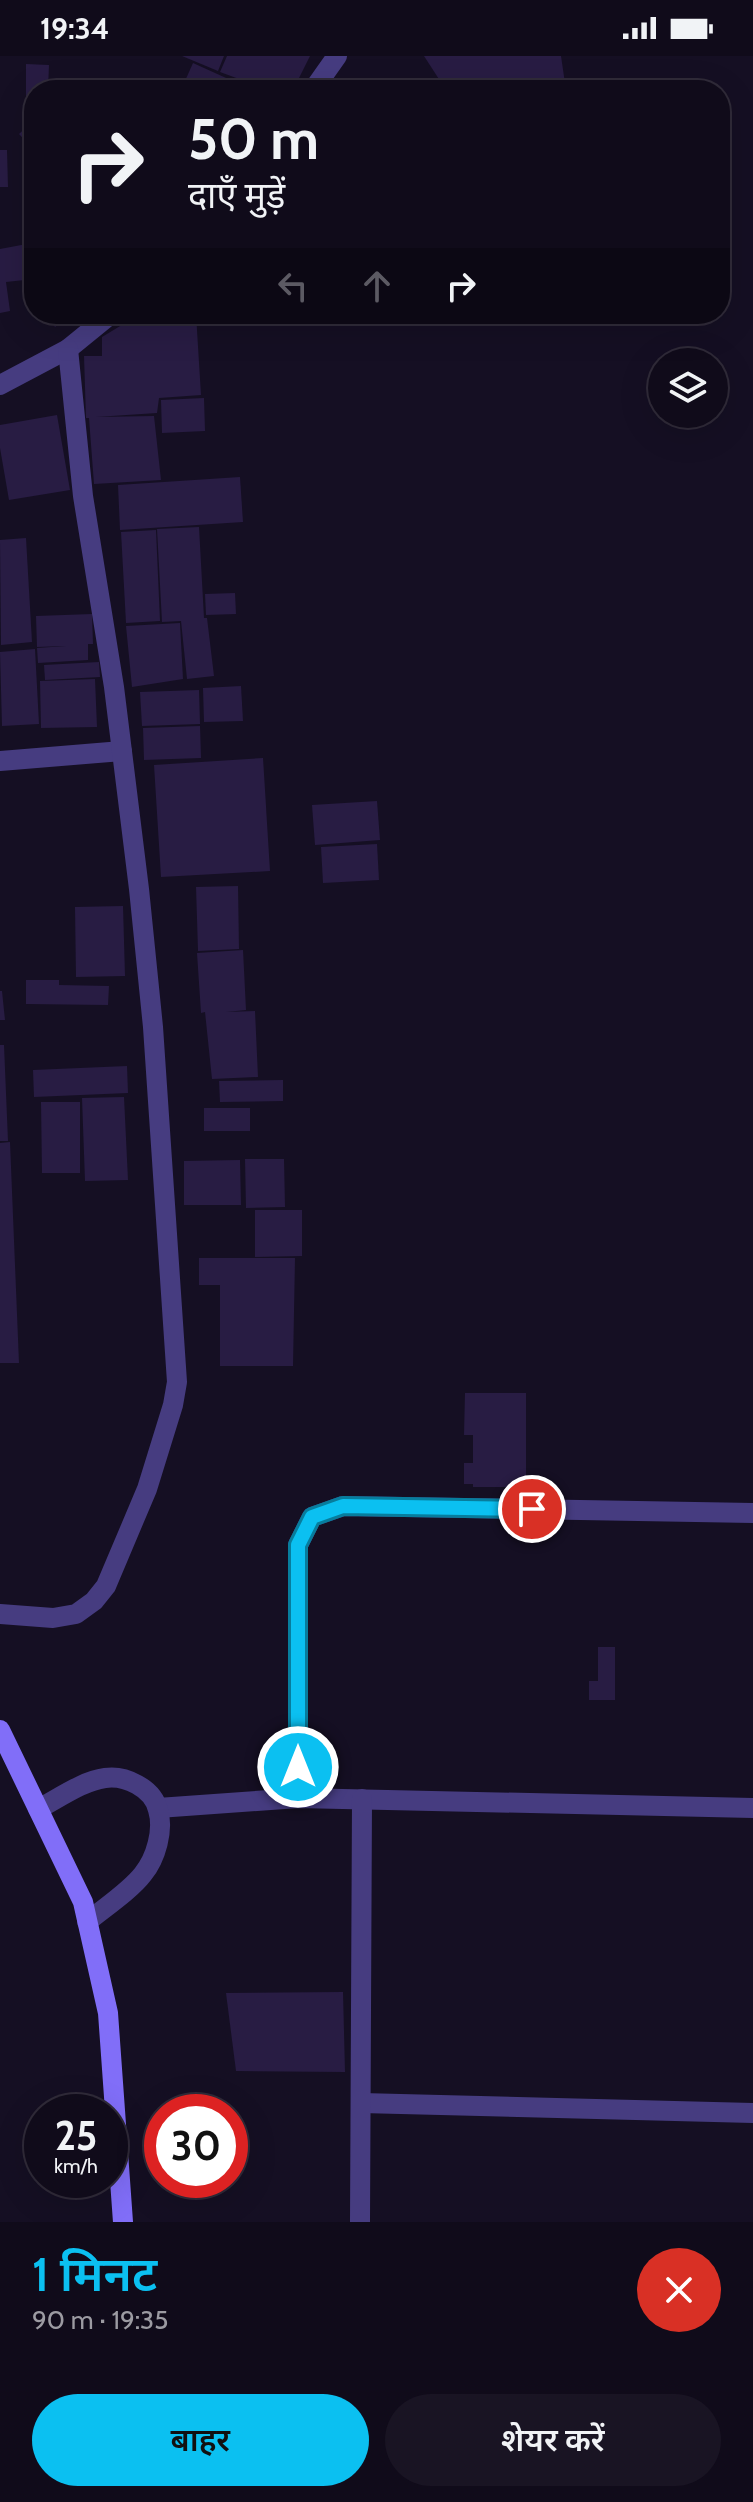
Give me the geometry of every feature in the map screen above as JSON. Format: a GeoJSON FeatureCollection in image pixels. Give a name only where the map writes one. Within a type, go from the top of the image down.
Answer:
{"type":"FeatureCollection","features":[{"type":"Feature","properties":{"kind":"main road"},"geometry":{"type":"LineString","coordinates":[[0,1730],[83,1902],[108,2013],[123,2222]]}},
{"type":"Feature","properties":{"kind":"street"},"geometry":{"type":"LineString","coordinates":[[320,80],[337,56]]}},
{"type":"Feature","properties":{"kind":"street"},"geometry":{"type":"LineString","coordinates":[[0,385],[68,349],[99,324]]}},
{"type":"Feature","properties":{"kind":"street"},"geometry":{"type":"LineString","coordinates":[[0,1614],[53,1618],[76,1614],[94,1601],[106,1586],[147,1489],[177,1382],[153,1027],[139,889],[122,751],[83,496],[68,349]]}},
{"type":"Feature","properties":{"kind":"street"},"geometry":{"type":"LineString","coordinates":[[0,761],[122,751]]}},
{"type":"Feature","properties":{"kind":"street"},"geometry":{"type":"LineString","coordinates":[[298,1798],[298,1545],[312,1517],[343,1506],[753,1513]]}},
{"type":"Feature","properties":{"kind":"street"},"geometry":{"type":"LineString","coordinates":[[38,1809],[88,1783],[120,1777],[145,1791],[158,1808],[159,1841],[143,1874],[87,1922]]}},
{"type":"Feature","properties":{"kind":"street"},"geometry":{"type":"LineString","coordinates":[[158,1808],[298,1798],[753,1808]]}},
{"type":"Feature","properties":{"kind":"street"},"geometry":{"type":"LineString","coordinates":[[360,2222],[362,1799]]}},
{"type":"Feature","properties":{"kind":"street"},"geometry":{"type":"LineString","coordinates":[[361,2103],[753,2113]]}},
{"type":"Feature","properties":{"kind":"building"},"geometry":{"type":"Polygon","coordinates":[[[182,56],[224,56],[218,71],[182,56]]]}},
{"type":"Feature","properties":{"kind":"building"},"geometry":{"type":"Polygon","coordinates":[[[227,56],[310,56],[298,80],[242,80],[220,72],[227,56]]]}},
{"type":"Feature","properties":{"kind":"building"},"geometry":{"type":"Polygon","coordinates":[[[424,56],[561,56],[565,80],[440,80],[424,56]]]}},
{"type":"Feature","properties":{"kind":"building"},"geometry":{"type":"Polygon","coordinates":[[[193,63],[231,80],[185,80],[193,63]]]}},
{"type":"Feature","properties":{"kind":"building"},"geometry":{"type":"Polygon","coordinates":[[[26,64],[49,65],[48,80],[26,80],[26,64]]]}},
{"type":"Feature","properties":{"kind":"building"},"geometry":{"type":"Polygon","coordinates":[[[0,150],[7,150],[8,187],[0,187],[0,150]]]}},
{"type":"Feature","properties":{"kind":"building"},"geometry":{"type":"Polygon","coordinates":[[[24,244],[24,280],[6,282],[10,311],[0,313],[0,249],[24,244]]]}},
{"type":"Feature","properties":{"kind":"building"},"geometry":{"type":"Polygon","coordinates":[[[123,324],[197,324],[201,395],[159,398],[157,413],[96,417],[154,416],[161,480],[94,484],[89,418],[86,418],[84,356],[102,356],[102,337],[123,324]]]}},
{"type":"Feature","properties":{"kind":"building"},"geometry":{"type":"Polygon","coordinates":[[[204,398],[205,431],[162,433],[161,400],[204,398]]]}},
{"type":"Feature","properties":{"kind":"building"},"geometry":{"type":"Polygon","coordinates":[[[57,415],[70,490],[9,500],[0,448],[0,425],[57,415]]]}},
{"type":"Feature","properties":{"kind":"building"},"geometry":{"type":"Polygon","coordinates":[[[240,477],[243,522],[120,530],[118,485],[240,477]]]}},
{"type":"Feature","properties":{"kind":"building"},"geometry":{"type":"Polygon","coordinates":[[[199,527],[204,618],[207,618],[214,676],[187,679],[181,621],[162,622],[157,529],[199,527]]]}},
{"type":"Feature","properties":{"kind":"building"},"geometry":{"type":"Polygon","coordinates":[[[156,530],[160,621],[126,623],[121,532],[156,530]]]}},
{"type":"Feature","properties":{"kind":"building"},"geometry":{"type":"Polygon","coordinates":[[[26,538],[32,642],[1,645],[0,540],[26,538]]]}},
{"type":"Feature","properties":{"kind":"building"},"geometry":{"type":"Polygon","coordinates":[[[235,593],[236,614],[206,615],[205,594],[235,593]]]}},
{"type":"Feature","properties":{"kind":"building"},"geometry":{"type":"Polygon","coordinates":[[[92,614],[93,644],[88,644],[88,660],[38,663],[37,648],[66,646],[37,647],[36,616],[92,614]]]}},
{"type":"Feature","properties":{"kind":"building"},"geometry":{"type":"Polygon","coordinates":[[[180,623],[183,679],[132,687],[126,626],[180,623]]]}},
{"type":"Feature","properties":{"kind":"building"},"geometry":{"type":"Polygon","coordinates":[[[35,649],[39,724],[2,726],[0,652],[35,649]]]}},
{"type":"Feature","properties":{"kind":"building"},"geometry":{"type":"Polygon","coordinates":[[[99,662],[100,677],[45,680],[44,665],[99,662]]]}},
{"type":"Feature","properties":{"kind":"building"},"geometry":{"type":"Polygon","coordinates":[[[95,679],[97,727],[41,728],[40,681],[95,679]]]}},
{"type":"Feature","properties":{"kind":"building"},"geometry":{"type":"Polygon","coordinates":[[[241,686],[243,721],[204,722],[203,688],[241,686]]]}},
{"type":"Feature","properties":{"kind":"building"},"geometry":{"type":"Polygon","coordinates":[[[199,690],[200,724],[142,726],[140,692],[199,690]]]}},
{"type":"Feature","properties":{"kind":"building"},"geometry":{"type":"Polygon","coordinates":[[[200,726],[201,758],[144,760],[143,728],[200,726]]]}},
{"type":"Feature","properties":{"kind":"building"},"geometry":{"type":"Polygon","coordinates":[[[263,758],[270,871],[161,877],[154,765],[263,758]]]}},
{"type":"Feature","properties":{"kind":"building"},"geometry":{"type":"Polygon","coordinates":[[[377,801],[380,840],[315,845],[312,805],[377,801]]]}},
{"type":"Feature","properties":{"kind":"building"},"geometry":{"type":"Polygon","coordinates":[[[377,844],[379,880],[323,883],[321,847],[377,844]]]}},
{"type":"Feature","properties":{"kind":"building"},"geometry":{"type":"Polygon","coordinates":[[[238,886],[239,949],[198,951],[196,887],[238,886]]]}},
{"type":"Feature","properties":{"kind":"building"},"geometry":{"type":"Polygon","coordinates":[[[123,906],[125,976],[76,977],[75,907],[123,906]]]}},
{"type":"Feature","properties":{"kind":"building"},"geometry":{"type":"Polygon","coordinates":[[[243,950],[246,1010],[226,1012],[255,1011],[258,1077],[212,1079],[205,1012],[201,1013],[197,953],[243,950]]]}},
{"type":"Feature","properties":{"kind":"building"},"geometry":{"type":"Polygon","coordinates":[[[26,980],[59,980],[59,985],[109,986],[108,1005],[26,1004],[26,980]]]}},
{"type":"Feature","properties":{"kind":"building"},"geometry":{"type":"Polygon","coordinates":[[[2,991],[5,1020],[0,1020],[2,991]]]}},
{"type":"Feature","properties":{"kind":"building"},"geometry":{"type":"Polygon","coordinates":[[[0,1045],[4,1045],[8,1141],[0,1141],[0,1045]]]}},
{"type":"Feature","properties":{"kind":"building"},"geometry":{"type":"Polygon","coordinates":[[[127,1066],[128,1093],[34,1097],[33,1070],[127,1066]]]}},
{"type":"Feature","properties":{"kind":"building"},"geometry":{"type":"Polygon","coordinates":[[[283,1080],[283,1101],[220,1102],[219,1081],[283,1080]]]}},
{"type":"Feature","properties":{"kind":"building"},"geometry":{"type":"Polygon","coordinates":[[[124,1097],[128,1180],[85,1181],[82,1098],[124,1097]]]}},
{"type":"Feature","properties":{"kind":"building"},"geometry":{"type":"Polygon","coordinates":[[[41,1102],[80,1102],[80,1173],[42,1173],[41,1102]]]}},
{"type":"Feature","properties":{"kind":"building"},"geometry":{"type":"Polygon","coordinates":[[[204,1108],[250,1108],[250,1131],[204,1131],[204,1108]]]}},
{"type":"Feature","properties":{"kind":"building"},"geometry":{"type":"Polygon","coordinates":[[[10,1142],[19,1363],[0,1363],[0,1143],[10,1142]]]}},
{"type":"Feature","properties":{"kind":"building"},"geometry":{"type":"Polygon","coordinates":[[[245,1159],[284,1159],[285,1207],[246,1208],[245,1159]]]}},
{"type":"Feature","properties":{"kind":"building"},"geometry":{"type":"Polygon","coordinates":[[[240,1160],[241,1205],[184,1205],[184,1161],[240,1160]]]}},
{"type":"Feature","properties":{"kind":"building"},"geometry":{"type":"Polygon","coordinates":[[[255,1210],[302,1210],[302,1256],[255,1257],[255,1210]]]}},
{"type":"Feature","properties":{"kind":"building"},"geometry":{"type":"Polygon","coordinates":[[[199,1258],[295,1258],[293,1366],[220,1366],[220,1285],[199,1285],[199,1258]]]}},
{"type":"Feature","properties":{"kind":"building"},"geometry":{"type":"Polygon","coordinates":[[[465,1393],[526,1393],[526,1487],[473,1487],[473,1484],[464,1484],[464,1463],[473,1463],[473,1435],[464,1435],[465,1393]]]}},
{"type":"Feature","properties":{"kind":"building"},"geometry":{"type":"Polygon","coordinates":[[[598,1647],[615,1647],[615,1700],[589,1700],[589,1681],[598,1681],[598,1647]]]}},
{"type":"Feature","properties":{"kind":"building"},"geometry":{"type":"Polygon","coordinates":[[[343,1992],[345,2072],[236,2071],[226,1993],[343,1992]]]}},
{"type":"Feature","properties":{"kind":"route"},"geometry":{"type":"LineString","coordinates":[[298,1767],[298,1545],[312,1517],[343,1506],[532,1509]]}}]}
